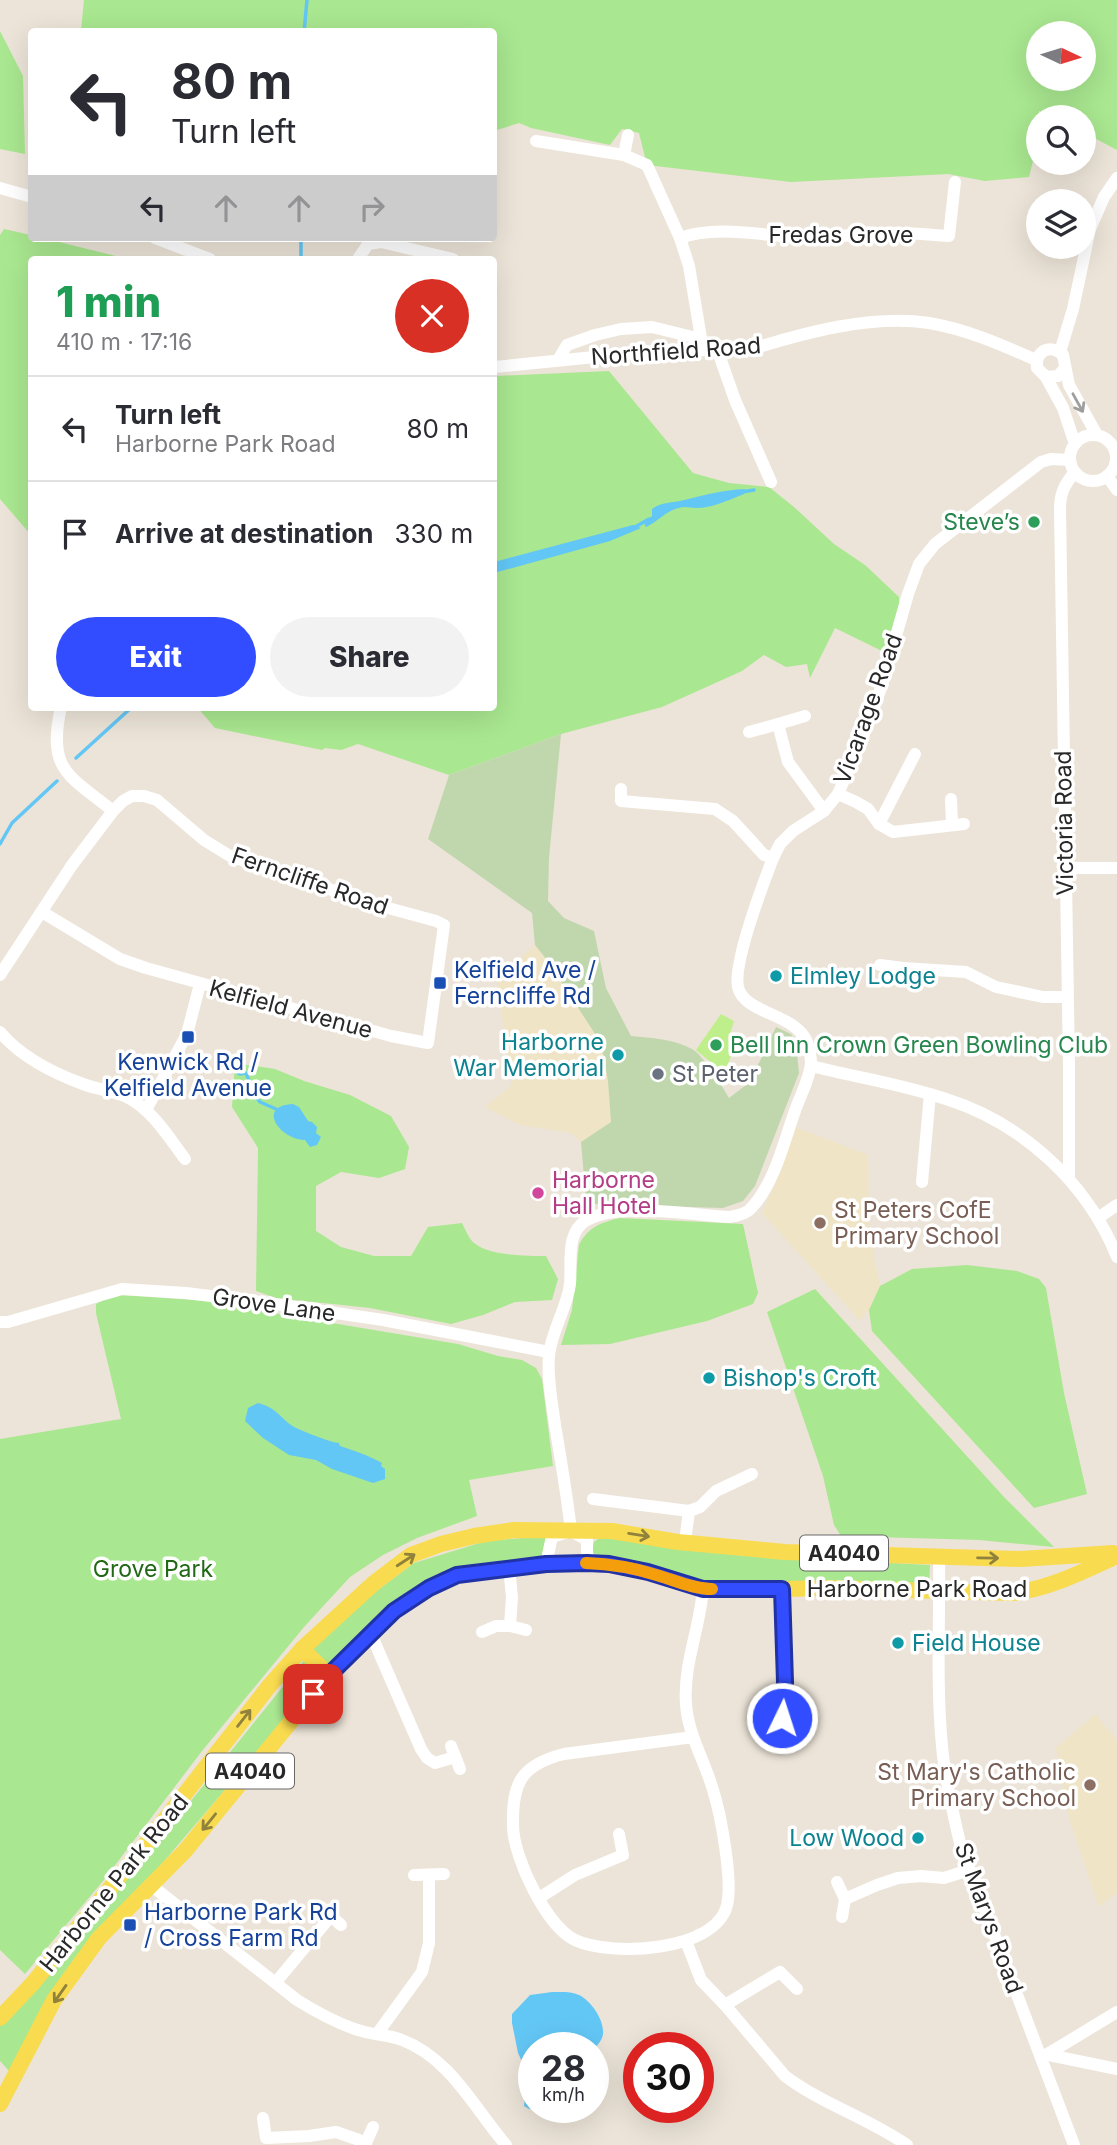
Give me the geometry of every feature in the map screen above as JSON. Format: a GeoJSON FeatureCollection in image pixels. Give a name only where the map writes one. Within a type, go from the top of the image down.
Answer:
{"type":"FeatureCollection","features":[{"type":"Feature","properties":{"kind":"main road","name":"Harborne Park Road"},"geometry":{"type":"LineString","coordinates":[[0,2018],[33,1983],[270,1685],[302,1649],[374,1583],[411,1555],[441,1544],[514,1530],[612,1531],[685,1542],[785,1552],[1021,1559],[1117,1554]]}},
{"type":"Feature","properties":{"kind":"main road","name":"Harborne Park Road"},"geometry":{"type":"LineString","coordinates":[[0,2104],[54,2000],[99,1938],[185,1852],[329,1675],[394,1611],[429,1588],[457,1575],[509,1567],[587,1563],[609,1564],[648,1572],[703,1589],[829,1588],[1014,1593],[1035,1590],[1077,1574],[1117,1554]]}},
{"type":"Feature","properties":{"kind":"main road"},"geometry":{"type":"LineString","coordinates":[[302,1649],[329,1675]]}},
{"type":"Feature","properties":{"kind":"main road"},"geometry":{"type":"LineString","coordinates":[[0,2086],[0,2094]]}},
{"type":"Feature","properties":{"kind":"street"},"geometry":{"type":"LineString","coordinates":[[624,155],[628,135]]}},
{"type":"Feature","properties":{"kind":"street"},"geometry":{"type":"LineString","coordinates":[[536,141],[624,155],[647,165],[680,238],[691,274],[702,344]]}},
{"type":"Feature","properties":{"kind":"street"},"geometry":{"type":"LineString","coordinates":[[1060,352],[1073,309],[1090,229],[1104,197],[1117,178]]}},
{"type":"Feature","properties":{"kind":"street","name":"Fredas Grove"},"geometry":{"type":"LineString","coordinates":[[680,238],[711,231],[812,238],[885,233],[949,236],[955,181]]}},
{"type":"Feature","properties":{"kind":"street"},"geometry":{"type":"LineString","coordinates":[[0,188],[28,196]]}},
{"type":"Feature","properties":{"kind":"street"},"geometry":{"type":"LineString","coordinates":[[165,242],[202,256]]}},
{"type":"Feature","properties":{"kind":"street"},"geometry":{"type":"LineString","coordinates":[[360,256],[369,244],[381,242],[440,256]]}},
{"type":"Feature","properties":{"kind":"street","name":"Northfield Road"},"geometry":{"type":"LineString","coordinates":[[558,360],[568,345],[621,329],[652,327],[717,349],[749,350],[842,326],[900,320],[929,323],[967,332],[1036,360]]}},
{"type":"Feature","properties":{"kind":"street","name":"Northfield Road"},"geometry":{"type":"LineString","coordinates":[[497,367],[702,344]]}},
{"type":"Feature","properties":{"kind":"street"},"geometry":{"type":"LineString","coordinates":[[1049,348],[1060,352],[1065,359],[1065,368],[1075,398],[1097,435],[1109,441],[1116,453],[1115,466],[1101,480],[1087,480],[1075,472],[1070,460],[1075,444],[1063,408],[1046,377],[1037,368],[1036,360],[1043,350],[1049,348]]}},
{"type":"Feature","properties":{"kind":"street"},"geometry":{"type":"LineString","coordinates":[[717,349],[734,400],[771,482]]}},
{"type":"Feature","properties":{"kind":"street"},"geometry":{"type":"LineString","coordinates":[[1046,377],[1058,376],[1065,368]]}},
{"type":"Feature","properties":{"kind":"street"},"geometry":{"type":"LineString","coordinates":[[1075,444],[1085,437],[1097,435]]}},
{"type":"Feature","properties":{"kind":"street","name":"Vicarage Road"},"geometry":{"type":"LineString","coordinates":[[811,1066],[809,1048],[798,1028],[754,1005],[743,997],[738,988],[739,960],[773,858],[780,844],[793,831],[824,811],[838,794],[882,685],[919,564],[935,544],[1041,462],[1051,459],[1070,460]]}},
{"type":"Feature","properties":{"kind":"street","name":"Victoria Road"},"geometry":{"type":"LineString","coordinates":[[1069,1179],[1060,496],[1063,487],[1075,472]]}},
{"type":"Feature","properties":{"kind":"street"},"geometry":{"type":"LineString","coordinates":[[1107,476],[1117,490]]}},
{"type":"Feature","properties":{"kind":"street"},"geometry":{"type":"LineString","coordinates":[[60,711],[56,730],[57,751],[64,771],[113,811]]}},
{"type":"Feature","properties":{"kind":"street"},"geometry":{"type":"LineString","coordinates":[[749,732],[804,716]]}},
{"type":"Feature","properties":{"kind":"street"},"geometry":{"type":"LineString","coordinates":[[778,724],[788,762],[824,811]]}},
{"type":"Feature","properties":{"kind":"street"},"geometry":{"type":"LineString","coordinates":[[879,824],[915,754]]}},
{"type":"Feature","properties":{"kind":"street"},"geometry":{"type":"LineString","coordinates":[[838,794],[868,809],[879,824],[893,832],[958,824],[951,799]]}},
{"type":"Feature","properties":{"kind":"street","name":"Ferncliffe Road"},"geometry":{"type":"LineString","coordinates":[[0,975],[72,865],[113,811],[132,796],[157,800],[204,840],[230,856],[377,905],[436,921]]}},
{"type":"Feature","properties":{"kind":"street"},"geometry":{"type":"LineString","coordinates":[[621,802],[715,809],[733,821],[764,855],[773,858]]}},
{"type":"Feature","properties":{"kind":"street"},"geometry":{"type":"LineString","coordinates":[[1065,868],[1117,868]]}},
{"type":"Feature","properties":{"kind":"street","name":"Kelfield Avenue"},"geometry":{"type":"LineString","coordinates":[[43,912],[120,958],[146,968],[391,1036],[428,1043],[444,925],[436,921]]}},
{"type":"Feature","properties":{"kind":"street"},"geometry":{"type":"LineString","coordinates":[[880,965],[904,963],[965,972],[996,986],[1043,997],[1068,997]]}},
{"type":"Feature","properties":{"kind":"street"},"geometry":{"type":"LineString","coordinates":[[146,1110],[187,1034],[200,984]]}},
{"type":"Feature","properties":{"kind":"street"},"geometry":{"type":"LineString","coordinates":[[0,1032],[7,1041],[43,1066],[82,1084],[125,1097],[146,1110],[184,1159]]}},
{"type":"Feature","properties":{"kind":"street"},"geometry":{"type":"LineString","coordinates":[[571,1531],[548,1378],[549,1352],[567,1301],[572,1242],[576,1230],[584,1222],[603,1213],[622,1210],[730,1217],[744,1214],[757,1202],[774,1168],[811,1066],[930,1094],[964,1105],[993,1119],[1042,1152],[1069,1179],[1098,1218],[1117,1257]]}},
{"type":"Feature","properties":{"kind":"street"},"geometry":{"type":"LineString","coordinates":[[922,1182],[930,1094]]}},
{"type":"Feature","properties":{"kind":"street"},"geometry":{"type":"LineString","coordinates":[[1098,1218],[1117,1205]]}},
{"type":"Feature","properties":{"kind":"street","name":"Grove Lane"},"geometry":{"type":"LineString","coordinates":[[0,1322],[122,1289],[186,1293],[268,1303],[383,1320],[549,1352]]}},
{"type":"Feature","properties":{"kind":"street"},"geometry":{"type":"LineString","coordinates":[[593,1499],[689,1511],[700,1507],[716,1491],[752,1474]]}},
{"type":"Feature","properties":{"kind":"street"},"geometry":{"type":"LineString","coordinates":[[685,1542],[689,1511]]}},
{"type":"Feature","properties":{"kind":"street"},"geometry":{"type":"LineString","coordinates":[[546,1564],[551,1537],[571,1531],[587,1540],[587,1563]]}},
{"type":"Feature","properties":{"kind":"street","name":"St Marys Road"},"geometry":{"type":"LineString","coordinates":[[939,1557],[942,1746],[961,1847],[1045,2057],[1074,2145]]}},
{"type":"Feature","properties":{"kind":"street"},"geometry":{"type":"LineString","coordinates":[[509,1567],[512,1597],[510,1626]]}},
{"type":"Feature","properties":{"kind":"street"},"geometry":{"type":"LineString","coordinates":[[693,1737],[544,1759],[529,1768],[518,1784],[513,1808],[513,1837],[519,1859],[539,1898],[564,1933],[574,1940],[601,1948],[638,1948],[686,1941],[708,1930],[721,1918],[727,1906],[729,1884],[721,1824],[713,1789],[693,1737],[686,1705],[687,1675],[703,1589]]}},
{"type":"Feature","properties":{"kind":"street"},"geometry":{"type":"LineString","coordinates":[[782,1589],[785,1682],[777,1718],[798,1718]]}},
{"type":"Feature","properties":{"kind":"street"},"geometry":{"type":"LineString","coordinates":[[482,1632],[496,1626],[526,1630]]}},
{"type":"Feature","properties":{"kind":"street"},"geometry":{"type":"LineString","coordinates":[[371,1634],[427,1758],[435,1763],[455,1758]]}},
{"type":"Feature","properties":{"kind":"street"},"geometry":{"type":"LineString","coordinates":[[539,1898],[575,1875],[623,1855],[619,1834]]}},
{"type":"Feature","properties":{"kind":"street"},"geometry":{"type":"LineString","coordinates":[[845,1899],[898,1878],[944,1878],[969,1870]]}},
{"type":"Feature","properties":{"kind":"street"},"geometry":{"type":"LineString","coordinates":[[414,1875],[444,1874]]}},
{"type":"Feature","properties":{"kind":"street"},"geometry":{"type":"LineString","coordinates":[[377,2034],[422,1972],[429,1943],[429,1876]]}},
{"type":"Feature","properties":{"kind":"street"},"geometry":{"type":"LineString","coordinates":[[837,1882],[845,1899],[842,1917]]}},
{"type":"Feature","properties":{"kind":"street"},"geometry":{"type":"LineString","coordinates":[[152,1886],[297,2000],[320,2015],[362,2031],[402,2040],[423,2051],[458,2082],[506,2145]]}},
{"type":"Feature","properties":{"kind":"street"},"geometry":{"type":"LineString","coordinates":[[276,1982],[331,1916]]}},
{"type":"Feature","properties":{"kind":"street"},"geometry":{"type":"LineString","coordinates":[[686,1941],[701,1980],[785,2076],[907,2145]]}},
{"type":"Feature","properties":{"kind":"street"},"geometry":{"type":"LineString","coordinates":[[725,2005],[780,1972],[797,1989]]}},
{"type":"Feature","properties":{"kind":"street"},"geometry":{"type":"LineString","coordinates":[[1045,2057],[1117,2012]]}},
{"type":"Feature","properties":{"kind":"street"},"geometry":{"type":"LineString","coordinates":[[1045,2057],[1117,2069]]}},
{"type":"Feature","properties":{"kind":"street"},"geometry":{"type":"LineString","coordinates":[[263,2118],[264,2142],[336,2132],[359,2140],[364,2145],[373,2127]]}},
{"type":"Feature","properties":{"kind":"shaded area"},"geometry":{"type":"Polygon","coordinates":[[[535,945],[601,1043],[608,1081],[611,1122],[581,1142],[571,1133],[520,1125],[485,1107],[512,1085],[497,980],[535,945]]]}},
{"type":"Feature","properties":{"kind":"shaded area","name":"St Peters CofE Primary School"},"geometry":{"type":"Polygon","coordinates":[[[795,1127],[868,1155],[869,1232],[880,1286],[869,1310],[860,1321],[762,1213],[781,1170],[795,1127]]]}},
{"type":"Feature","properties":{"kind":"shaded area","name":"St Mary's Catholic Primary School"},"geometry":{"type":"Polygon","coordinates":[[[1095,1714],[1117,1740],[1117,1893],[1099,1907],[1070,1821],[1056,1748],[1095,1714]]]}},
{"type":"Feature","properties":{"kind":"green space"},"geometry":{"type":"Polygon","coordinates":[[[84,0],[1117,0],[1117,150],[1096,139],[1096,105],[1026,105],[1026,175],[1029,177],[985,181],[948,174],[791,182],[647,165],[639,133],[622,129],[610,145],[519,123],[497,130],[497,28],[81,28],[84,0]]]}},
{"type":"Feature","properties":{"kind":"green space"},"geometry":{"type":"Polygon","coordinates":[[[0,31],[23,76],[25,154],[0,149],[0,31]]]}},
{"type":"Feature","properties":{"kind":"green space"},"geometry":{"type":"Polygon","coordinates":[[[4,229],[28,234],[28,242],[59,242],[116,256],[28,256],[28,532],[0,499],[0,235],[4,229]]]}},
{"type":"Feature","properties":{"kind":"green space"},"geometry":{"type":"Polygon","coordinates":[[[609,371],[693,473],[729,483],[769,487],[834,544],[865,565],[899,597],[886,653],[835,628],[810,678],[807,664],[786,667],[764,655],[742,671],[662,707],[561,734],[449,775],[358,744],[341,750],[322,750],[215,728],[200,711],[497,711],[497,376],[609,371]]]}},
{"type":"Feature","properties":{"kind":"green space"},"geometry":{"type":"Polygon","coordinates":[[[561,734],[549,858],[548,901],[564,918],[594,931],[606,988],[631,1036],[670,1041],[692,1049],[707,1064],[729,1098],[746,1085],[776,1027],[791,1034],[796,1043],[799,1073],[755,1186],[743,1201],[723,1208],[594,1204],[586,1201],[581,1142],[611,1122],[608,1081],[601,1043],[535,945],[532,913],[428,839],[449,775],[561,734]]]}},
{"type":"Feature","properties":{"kind":"green space","name":"Bell Inn Crown Green Bowling Club"},"geometry":{"type":"Polygon","coordinates":[[[721,1014],[734,1021],[728,1040],[735,1047],[724,1073],[696,1050],[721,1014]]]}},
{"type":"Feature","properties":{"kind":"green space"},"geometry":{"type":"Polygon","coordinates":[[[235,1063],[275,1069],[350,1095],[391,1116],[409,1147],[405,1169],[379,1178],[341,1172],[316,1186],[316,1231],[341,1247],[374,1256],[411,1256],[428,1227],[462,1223],[470,1239],[489,1251],[546,1256],[558,1279],[552,1300],[515,1302],[451,1324],[370,1308],[276,1298],[256,1291],[258,1148],[232,1107],[235,1063]]]}},
{"type":"Feature","properties":{"kind":"green space"},"geometry":{"type":"Polygon","coordinates":[[[620,1218],[743,1224],[758,1293],[753,1304],[707,1321],[610,1344],[561,1345],[572,1310],[579,1245],[596,1226],[620,1218]]]}},
{"type":"Feature","properties":{"kind":"green space"},"geometry":{"type":"Polygon","coordinates":[[[967,1265],[1017,1271],[1039,1279],[1046,1288],[1064,1393],[1087,1494],[1034,1508],[872,1331],[869,1310],[880,1286],[912,1269],[967,1265]]]}},
{"type":"Feature","properties":{"kind":"green space"},"geometry":{"type":"Polygon","coordinates":[[[815,1289],[1004,1497],[1054,1547],[979,1540],[841,1536],[834,1525],[823,1476],[767,1312],[815,1289]]]}},
{"type":"Feature","properties":{"kind":"green space","name":"Grove Park"},"geometry":{"type":"Polygon","coordinates":[[[120,1295],[209,1301],[458,1344],[522,1360],[536,1368],[542,1379],[553,1466],[469,1480],[477,1516],[417,1538],[383,1555],[350,1577],[304,1627],[202,1751],[103,1881],[25,1974],[0,1950],[0,1439],[121,1419],[96,1313],[96,1304],[120,1295]]]}},
{"type":"Feature","properties":{"kind":"green space"},"geometry":{"type":"Polygon","coordinates":[[[546,1536],[541,1559],[458,1569],[316,1683],[160,1866],[10,2072],[0,2061],[0,2024],[146,1857],[313,1649],[358,1605],[414,1563],[486,1541],[546,1536]]]}},
{"type":"Feature","properties":{"kind":"green space"},"geometry":{"type":"Polygon","coordinates":[[[601,1537],[736,1555],[930,1565],[929,1585],[708,1585],[598,1559],[592,1551],[594,1542],[601,1537]]]}},
{"type":"Feature","properties":{"kind":"water"},"geometry":{"type":"Polygon","coordinates":[[[745,489],[744,494],[720,503],[702,508],[681,507],[646,527],[644,523],[652,516],[652,509],[659,505],[745,489]]]}},
{"type":"Feature","properties":{"kind":"water"},"geometry":{"type":"Polygon","coordinates":[[[633,525],[641,528],[610,541],[497,572],[497,561],[633,525]]]}},
{"type":"Feature","properties":{"kind":"water"},"geometry":{"type":"Polygon","coordinates":[[[293,1104],[317,1127],[316,1133],[321,1137],[317,1145],[310,1147],[305,1140],[288,1135],[276,1123],[275,1110],[293,1104]]]}},
{"type":"Feature","properties":{"kind":"water"},"geometry":{"type":"Polygon","coordinates":[[[258,1403],[273,1410],[294,1427],[339,1443],[340,1446],[382,1463],[385,1479],[373,1483],[332,1469],[316,1460],[289,1455],[263,1438],[245,1421],[248,1408],[258,1403]]]}},
{"type":"Feature","properties":{"kind":"water"},"geometry":{"type":"Polygon","coordinates":[[[566,1992],[579,1995],[595,2010],[603,2032],[518,2032],[518,2053],[512,2014],[530,1995],[566,1992]]]}},
{"type":"Feature","properties":{"kind":"waterway"},"geometry":{"type":"LineString","coordinates":[[304,28],[307,0]]}},
{"type":"Feature","properties":{"kind":"waterway"},"geometry":{"type":"LineString","coordinates":[[301,242],[301,256]]}},
{"type":"Feature","properties":{"kind":"waterway"},"geometry":{"type":"LineString","coordinates":[[742,492],[754,490]]}},
{"type":"Feature","properties":{"kind":"waterway"},"geometry":{"type":"LineString","coordinates":[[635,527],[649,519]]}},
{"type":"Feature","properties":{"kind":"waterway"},"geometry":{"type":"LineString","coordinates":[[76,758],[128,711]]}},
{"type":"Feature","properties":{"kind":"waterway"},"geometry":{"type":"LineString","coordinates":[[0,844],[12,823],[57,781]]}},
{"type":"Feature","properties":{"kind":"waterway"},"geometry":{"type":"LineString","coordinates":[[234,1070],[240,1074],[246,1073],[249,1081]]}},
{"type":"Feature","properties":{"kind":"waterway"},"geometry":{"type":"LineString","coordinates":[[252,1092],[260,1102],[276,1109]]}},
{"type":"Feature","properties":{"kind":"slow traffic"},"geometry":{"type":"LineString","coordinates":[[586,1563],[609,1564],[648,1572],[703,1589],[712,1589]]}},
{"type":"Feature","properties":{"kind":"place","name":"Steve’s"},"geometry":{"type":"Point","coordinates":[1034,522]}},
{"type":"Feature","properties":{"kind":"place","name":"Elmley Lodge"},"geometry":{"type":"Point","coordinates":[776,976]}},
{"type":"Feature","properties":{"kind":"place","name":"Kelfield Ave / Ferncliffe Rd"},"geometry":{"type":"Point","coordinates":[440,983]}},
{"type":"Feature","properties":{"kind":"place","name":"Kenwick Rd / Kelfield Avenue"},"geometry":{"type":"Point","coordinates":[188,1037]}},
{"type":"Feature","properties":{"kind":"place","name":"Bell Inn Crown Green Bowling Club"},"geometry":{"type":"Point","coordinates":[716,1045]}},
{"type":"Feature","properties":{"kind":"place","name":"Harborne War Memorial"},"geometry":{"type":"Point","coordinates":[618,1055]}},
{"type":"Feature","properties":{"kind":"place","name":"St Peter"},"geometry":{"type":"Point","coordinates":[658,1074]}},
{"type":"Feature","properties":{"kind":"place","name":"Harborne Hall Hotel"},"geometry":{"type":"Point","coordinates":[538,1193]}},
{"type":"Feature","properties":{"kind":"place","name":"St Peters CofE Primary School"},"geometry":{"type":"Point","coordinates":[820,1223]}},
{"type":"Feature","properties":{"kind":"place","name":"Bishop's Croft"},"geometry":{"type":"Point","coordinates":[709,1378]}},
{"type":"Feature","properties":{"kind":"place","name":"Field House"},"geometry":{"type":"Point","coordinates":[898,1643]}},
{"type":"Feature","properties":{"kind":"place","name":"St Mary's Catholic Primary School"},"geometry":{"type":"Point","coordinates":[1090,1785]}},
{"type":"Feature","properties":{"kind":"place","name":"Low Wood"},"geometry":{"type":"Point","coordinates":[918,1838]}},
{"type":"Feature","properties":{"kind":"place","name":"Harborne Park Rd / Cross Farm Rd"},"geometry":{"type":"Point","coordinates":[130,1925]}},
{"type":"Feature","properties":{"kind":"route"},"geometry":{"type":"LineString","coordinates":[[313,1694],[394,1611],[429,1588],[457,1575],[546,1564],[609,1564],[648,1572],[703,1589],[782,1589],[785,1682],[782,1718]]}}]}
